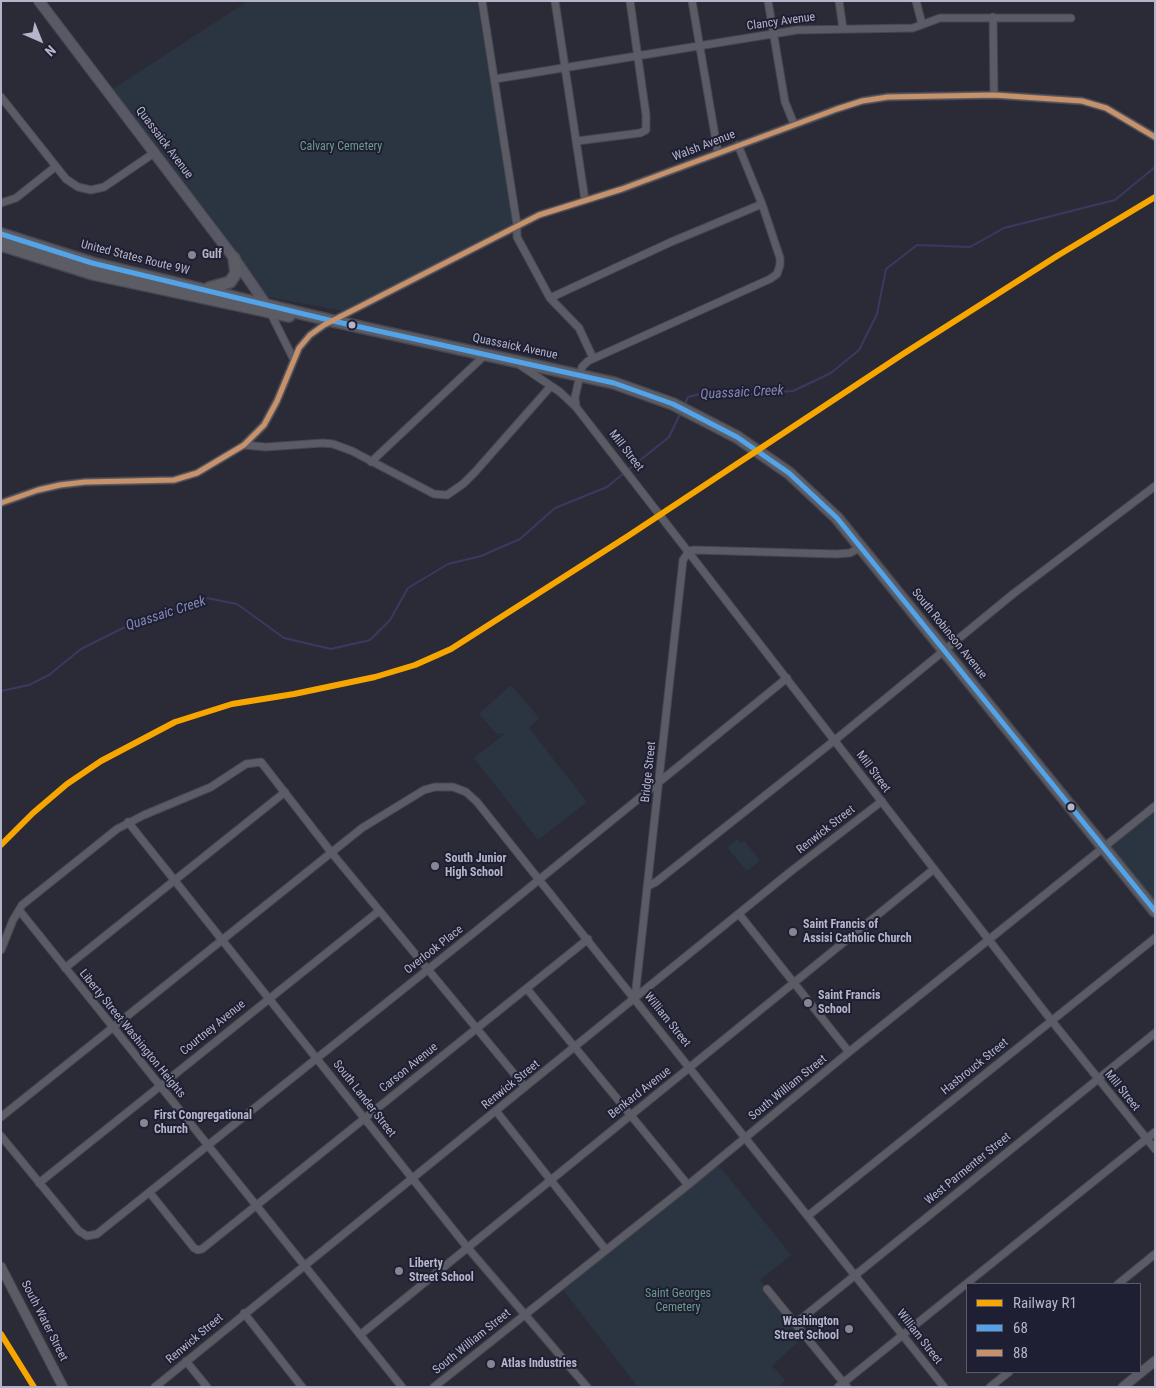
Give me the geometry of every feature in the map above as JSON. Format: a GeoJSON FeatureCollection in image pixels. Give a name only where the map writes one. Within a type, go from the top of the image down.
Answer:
{"type":"FeatureCollection","features":[{"type":"Feature","properties":{"kind":"highway","name":"United States Route 9W"},"geometry":{"type":"LineString","coordinates":[[1,234],[86,261],[204,289],[268,308]]}},
{"type":"Feature","properties":{"kind":"highway","name":"United States Route 9W"},"geometry":{"type":"LineString","coordinates":[[1,245],[93,274],[268,308]]}},
{"type":"Feature","properties":{"kind":"highway"},"geometry":{"type":"LineString","coordinates":[[204,289],[230,282],[236,273],[234,258]]}},
{"type":"Feature","properties":{"kind":"highway","name":"Quassaick Avenue"},"geometry":{"type":"LineString","coordinates":[[268,308],[332,320],[614,383],[688,411]]}},
{"type":"Feature","properties":{"kind":"highway","name":"South Robinson Avenue"},"geometry":{"type":"LineString","coordinates":[[688,411],[737,437],[789,473],[825,506],[945,650],[1103,849],[1155,911]]}},
{"type":"Feature","properties":{"kind":"main road","name":"Quassaick Avenue"},"geometry":{"type":"LineString","coordinates":[[39,1],[234,258],[268,308]]}},
{"type":"Feature","properties":{"kind":"street"},"geometry":{"type":"LineString","coordinates":[[482,1],[517,225],[517,237],[550,298],[580,328],[593,358]]}},
{"type":"Feature","properties":{"kind":"street"},"geometry":{"type":"LineString","coordinates":[[555,1],[586,200]]}},
{"type":"Feature","properties":{"kind":"street"},"geometry":{"type":"LineString","coordinates":[[578,141],[640,133],[646,127],[630,1]]}},
{"type":"Feature","properties":{"kind":"street"},"geometry":{"type":"LineString","coordinates":[[692,1],[718,152]]}},
{"type":"Feature","properties":{"kind":"street"},"geometry":{"type":"LineString","coordinates":[[768,1],[785,102],[794,124]]}},
{"type":"Feature","properties":{"kind":"street"},"geometry":{"type":"LineString","coordinates":[[839,1],[843,29]]}},
{"type":"Feature","properties":{"kind":"street"},"geometry":{"type":"LineString","coordinates":[[916,1],[922,24]]}},
{"type":"Feature","properties":{"kind":"street"},"geometry":{"type":"LineString","coordinates":[[992,17],[994,95]]}},
{"type":"Feature","properties":{"kind":"street","name":"Clancy Avenue"},"geometry":{"type":"LineString","coordinates":[[495,79],[822,28],[913,28],[940,18],[1071,18]]}},
{"type":"Feature","properties":{"kind":"street","name":"Walsh Avenue"},"geometry":{"type":"LineString","coordinates":[[1,503],[38,490],[68,484],[180,479],[208,468],[244,445],[264,425],[271,414],[294,358],[310,335],[332,320],[517,225],[862,101],[888,98],[994,95],[1082,101],[1106,108],[1155,138]]}},
{"type":"Feature","properties":{"kind":"street"},"geometry":{"type":"LineString","coordinates":[[1,97],[55,167],[72,183],[84,189],[97,189],[111,183],[154,153]]}},
{"type":"Feature","properties":{"kind":"street"},"geometry":{"type":"LineString","coordinates":[[576,407],[575,397],[580,375],[585,364],[593,358],[770,279],[777,274],[780,258],[762,204],[738,145]]}},
{"type":"Feature","properties":{"kind":"street"},"geometry":{"type":"LineString","coordinates":[[1,203],[16,198],[55,167]]}},
{"type":"Feature","properties":{"kind":"street"},"geometry":{"type":"LineString","coordinates":[[550,298],[671,242],[762,204]]}},
{"type":"Feature","properties":{"kind":"street"},"geometry":{"type":"LineString","coordinates":[[268,308],[294,358]]}},
{"type":"Feature","properties":{"kind":"street"},"geometry":{"type":"LineString","coordinates":[[371,462],[486,355]]}},
{"type":"Feature","properties":{"kind":"street","name":"Mill Street"},"geometry":{"type":"LineString","coordinates":[[513,360],[551,386],[576,407],[673,529],[1051,1020],[1155,1149]]}},
{"type":"Feature","properties":{"kind":"street"},"geometry":{"type":"LineString","coordinates":[[244,445],[272,447],[322,443],[352,452],[440,496],[454,491],[476,472],[551,386]]}},
{"type":"Feature","properties":{"kind":"street"},"geometry":{"type":"LineString","coordinates":[[648,886],[656,882],[835,740],[1056,560],[1155,486]]}},
{"type":"Feature","properties":{"kind":"street"},"geometry":{"type":"LineString","coordinates":[[689,551],[836,554],[850,553],[861,547]]}},
{"type":"Feature","properties":{"kind":"street","name":"Bridge Street"},"geometry":{"type":"LineString","coordinates":[[635,998],[683,560],[689,551]]}},
{"type":"Feature","properties":{"kind":"street","name":"Overlook Place"},"geometry":{"type":"LineString","coordinates":[[39,1183],[79,1231],[87,1236],[92,1236],[150,1193],[787,678]]}},
{"type":"Feature","properties":{"kind":"street"},"geometry":{"type":"LineString","coordinates":[[1,950],[19,910],[34,894],[128,822],[200,792],[246,764],[261,762],[331,852],[475,1029],[525,1087]]}},
{"type":"Feature","properties":{"kind":"street","name":"William Street"},"geometry":{"type":"LineString","coordinates":[[1,1117],[331,852],[381,815],[424,790],[447,786],[466,792],[477,802],[746,1136],[944,1387]]}},
{"type":"Feature","properties":{"kind":"street"},"geometry":{"type":"LineString","coordinates":[[65,968],[285,792]]}},
{"type":"Feature","properties":{"kind":"street","name":"Renwick Street"},"geometry":{"type":"LineString","coordinates":[[155,1387],[739,914],[882,801]]}},
{"type":"Feature","properties":{"kind":"street","name":"South William Street"},"geometry":{"type":"LineString","coordinates":[[434,1387],[688,1185],[849,1052],[1155,806]]}},
{"type":"Feature","properties":{"kind":"street","name":"South Lander Street"},"geometry":{"type":"LineString","coordinates":[[128,822],[467,1247],[588,1387]]}},
{"type":"Feature","properties":{"kind":"street","name":"Benkard Avenue"},"geometry":{"type":"LineString","coordinates":[[360,1335],[934,869]]}},
{"type":"Feature","properties":{"kind":"street","name":"Liberty Street Washington Heights"},"geometry":{"type":"LineString","coordinates":[[19,910],[402,1387]]}},
{"type":"Feature","properties":{"kind":"street","name":"Courtney Avenue"},"geometry":{"type":"LineString","coordinates":[[39,1183],[379,911]]}},
{"type":"Feature","properties":{"kind":"street"},"geometry":{"type":"LineString","coordinates":[[739,914],[849,1052]]}},
{"type":"Feature","properties":{"kind":"street","name":"Hasbrouck Street"},"geometry":{"type":"LineString","coordinates":[[809,1215],[1155,938]]}},
{"type":"Feature","properties":{"kind":"street","name":"Carson Avenue"},"geometry":{"type":"LineString","coordinates":[[150,1193],[194,1248],[198,1250],[588,939]]}},
{"type":"Feature","properties":{"kind":"street"},"geometry":{"type":"LineString","coordinates":[[527,989],[688,1185]]}},
{"type":"Feature","properties":{"kind":"street","name":"West Parmenter Street"},"geometry":{"type":"LineString","coordinates":[[796,1323],[1155,1033]]}},
{"type":"Feature","properties":{"kind":"street"},"geometry":{"type":"LineString","coordinates":[[496,1111],[606,1250]]}},
{"type":"Feature","properties":{"kind":"street"},"geometry":{"type":"LineString","coordinates":[[967,1283],[1155,1132]]}},
{"type":"Feature","properties":{"kind":"street"},"geometry":{"type":"LineString","coordinates":[[1,1136],[39,1183]]}},
{"type":"Feature","properties":{"kind":"street"},"geometry":{"type":"LineString","coordinates":[[1119,1283],[1155,1254]]}},
{"type":"Feature","properties":{"kind":"street","name":"South Water Street"},"geometry":{"type":"LineString","coordinates":[[1,1267],[63,1387]]}},
{"type":"Feature","properties":{"kind":"street"},"geometry":{"type":"LineString","coordinates":[[767,1289],[796,1323],[843,1385],[966,1284]]}},
{"type":"Feature","properties":{"kind":"street"},"geometry":{"type":"LineString","coordinates":[[244,1313],[302,1387]]}},
{"type":"Feature","properties":{"kind":"street"},"geometry":{"type":"LineString","coordinates":[[186,1361],[207,1387]]}},
{"type":"Feature","properties":{"kind":"street"},"geometry":{"type":"LineString","coordinates":[[1141,1372],[1155,1361]]}},
{"type":"Feature","properties":{"kind":"street"},"geometry":{"type":"LineString","coordinates":[[990,1387],[1008,1373]]}},
{"type":"Feature","properties":{"kind":"street"},"geometry":{"type":"LineString","coordinates":[[1123,1387],[1140,1373]]}},
{"type":"Feature","properties":{"kind":"green space","name":"Calvary Cemetery"},"geometry":{"type":"Polygon","coordinates":[[[248,1],[477,1],[513,219],[511,224],[343,311],[268,297],[231,244],[113,89],[248,1]]]}},
{"type":"Feature","properties":{"kind":"green space"},"geometry":{"type":"Polygon","coordinates":[[[509,687],[513,687],[539,718],[529,728],[587,802],[538,840],[474,758],[505,734],[496,733],[479,714],[509,687]]]}},
{"type":"Feature","properties":{"kind":"green space"},"geometry":{"type":"Polygon","coordinates":[[[1155,807],[1155,912],[1103,849],[1155,807]]]}},
{"type":"Feature","properties":{"kind":"green space"},"geometry":{"type":"Polygon","coordinates":[[[737,839],[741,843],[744,841],[760,860],[747,871],[728,847],[737,839]]]}},
{"type":"Feature","properties":{"kind":"green space","name":"Saint Georges Cemetery"},"geometry":{"type":"Polygon","coordinates":[[[716,1162],[791,1255],[760,1280],[805,1335],[772,1366],[785,1380],[778,1387],[638,1387],[560,1286],[716,1162]]]}},
{"type":"Feature","properties":{"kind":"waterway","name":"Quassaic Creek"},"geometry":{"type":"LineString","coordinates":[[684,406],[688,397],[708,392],[752,394],[793,391],[831,373],[859,350],[877,314],[886,269],[917,245],[970,247],[1004,228],[1115,200],[1155,167]]}},
{"type":"Feature","properties":{"kind":"waterway","name":"Quassaic Creek"},"geometry":{"type":"LineString","coordinates":[[628,470],[669,437],[681,412]]}},
{"type":"Feature","properties":{"kind":"waterway","name":"Quassaic Creek"},"geometry":{"type":"LineString","coordinates":[[1,691],[29,685],[49,675],[81,649],[129,625],[207,598],[237,604],[284,638],[331,649],[370,640],[390,620],[408,588],[448,564],[481,556],[520,539],[555,508],[607,487],[624,473]]}},
{"type":"Feature","properties":{"kind":"rail line","name":"R1"},"geometry":{"type":"LineString","coordinates":[[1,845],[33,813],[67,784],[101,761],[175,722],[232,704],[294,694],[375,677],[415,665],[451,649],[628,536],[903,354],[1057,256],[1155,197]]}},
{"type":"Feature","properties":{"kind":"rail line","name":"R1"},"geometry":{"type":"LineString","coordinates":[[1,1334],[34,1387]]}},
{"type":"Feature","properties":{"kind":"transit line","name":"88"},"geometry":{"type":"LineString","coordinates":[[1,503],[38,490],[60,485],[85,482],[174,480],[197,473],[244,445],[264,425],[277,401],[299,348],[310,335],[324,325],[539,215],[622,189],[862,101],[888,97],[994,95],[1082,101],[1106,108],[1155,137]]}},
{"type":"Feature","properties":{"kind":"transit line","name":"68"},"geometry":{"type":"LineString","coordinates":[[1,234],[92,263],[333,321],[614,383],[673,404],[737,437],[789,473],[837,518],[1155,911]]}},
{"type":"Feature","properties":{"kind":"place","name":"Gulf"},"geometry":{"type":"Point","coordinates":[192,255]}},
{"type":"Feature","properties":{"kind":"place","name":"South Junior High School"},"geometry":{"type":"Point","coordinates":[435,866]}},
{"type":"Feature","properties":{"kind":"place","name":"Saint Francis of Assisi Catholic Church"},"geometry":{"type":"Point","coordinates":[793,932]}},
{"type":"Feature","properties":{"kind":"place","name":"Saint Francis School"},"geometry":{"type":"Point","coordinates":[808,1003]}},
{"type":"Feature","properties":{"kind":"place","name":"First Congregational Church"},"geometry":{"type":"Point","coordinates":[144,1123]}},
{"type":"Feature","properties":{"kind":"place","name":"Liberty Street School"},"geometry":{"type":"Point","coordinates":[399,1271]}},
{"type":"Feature","properties":{"kind":"place","name":"Washington Street School"},"geometry":{"type":"Point","coordinates":[849,1329]}},
{"type":"Feature","properties":{"kind":"place","name":"Atlas Industries"},"geometry":{"type":"Point","coordinates":[491,1364]}}]}
